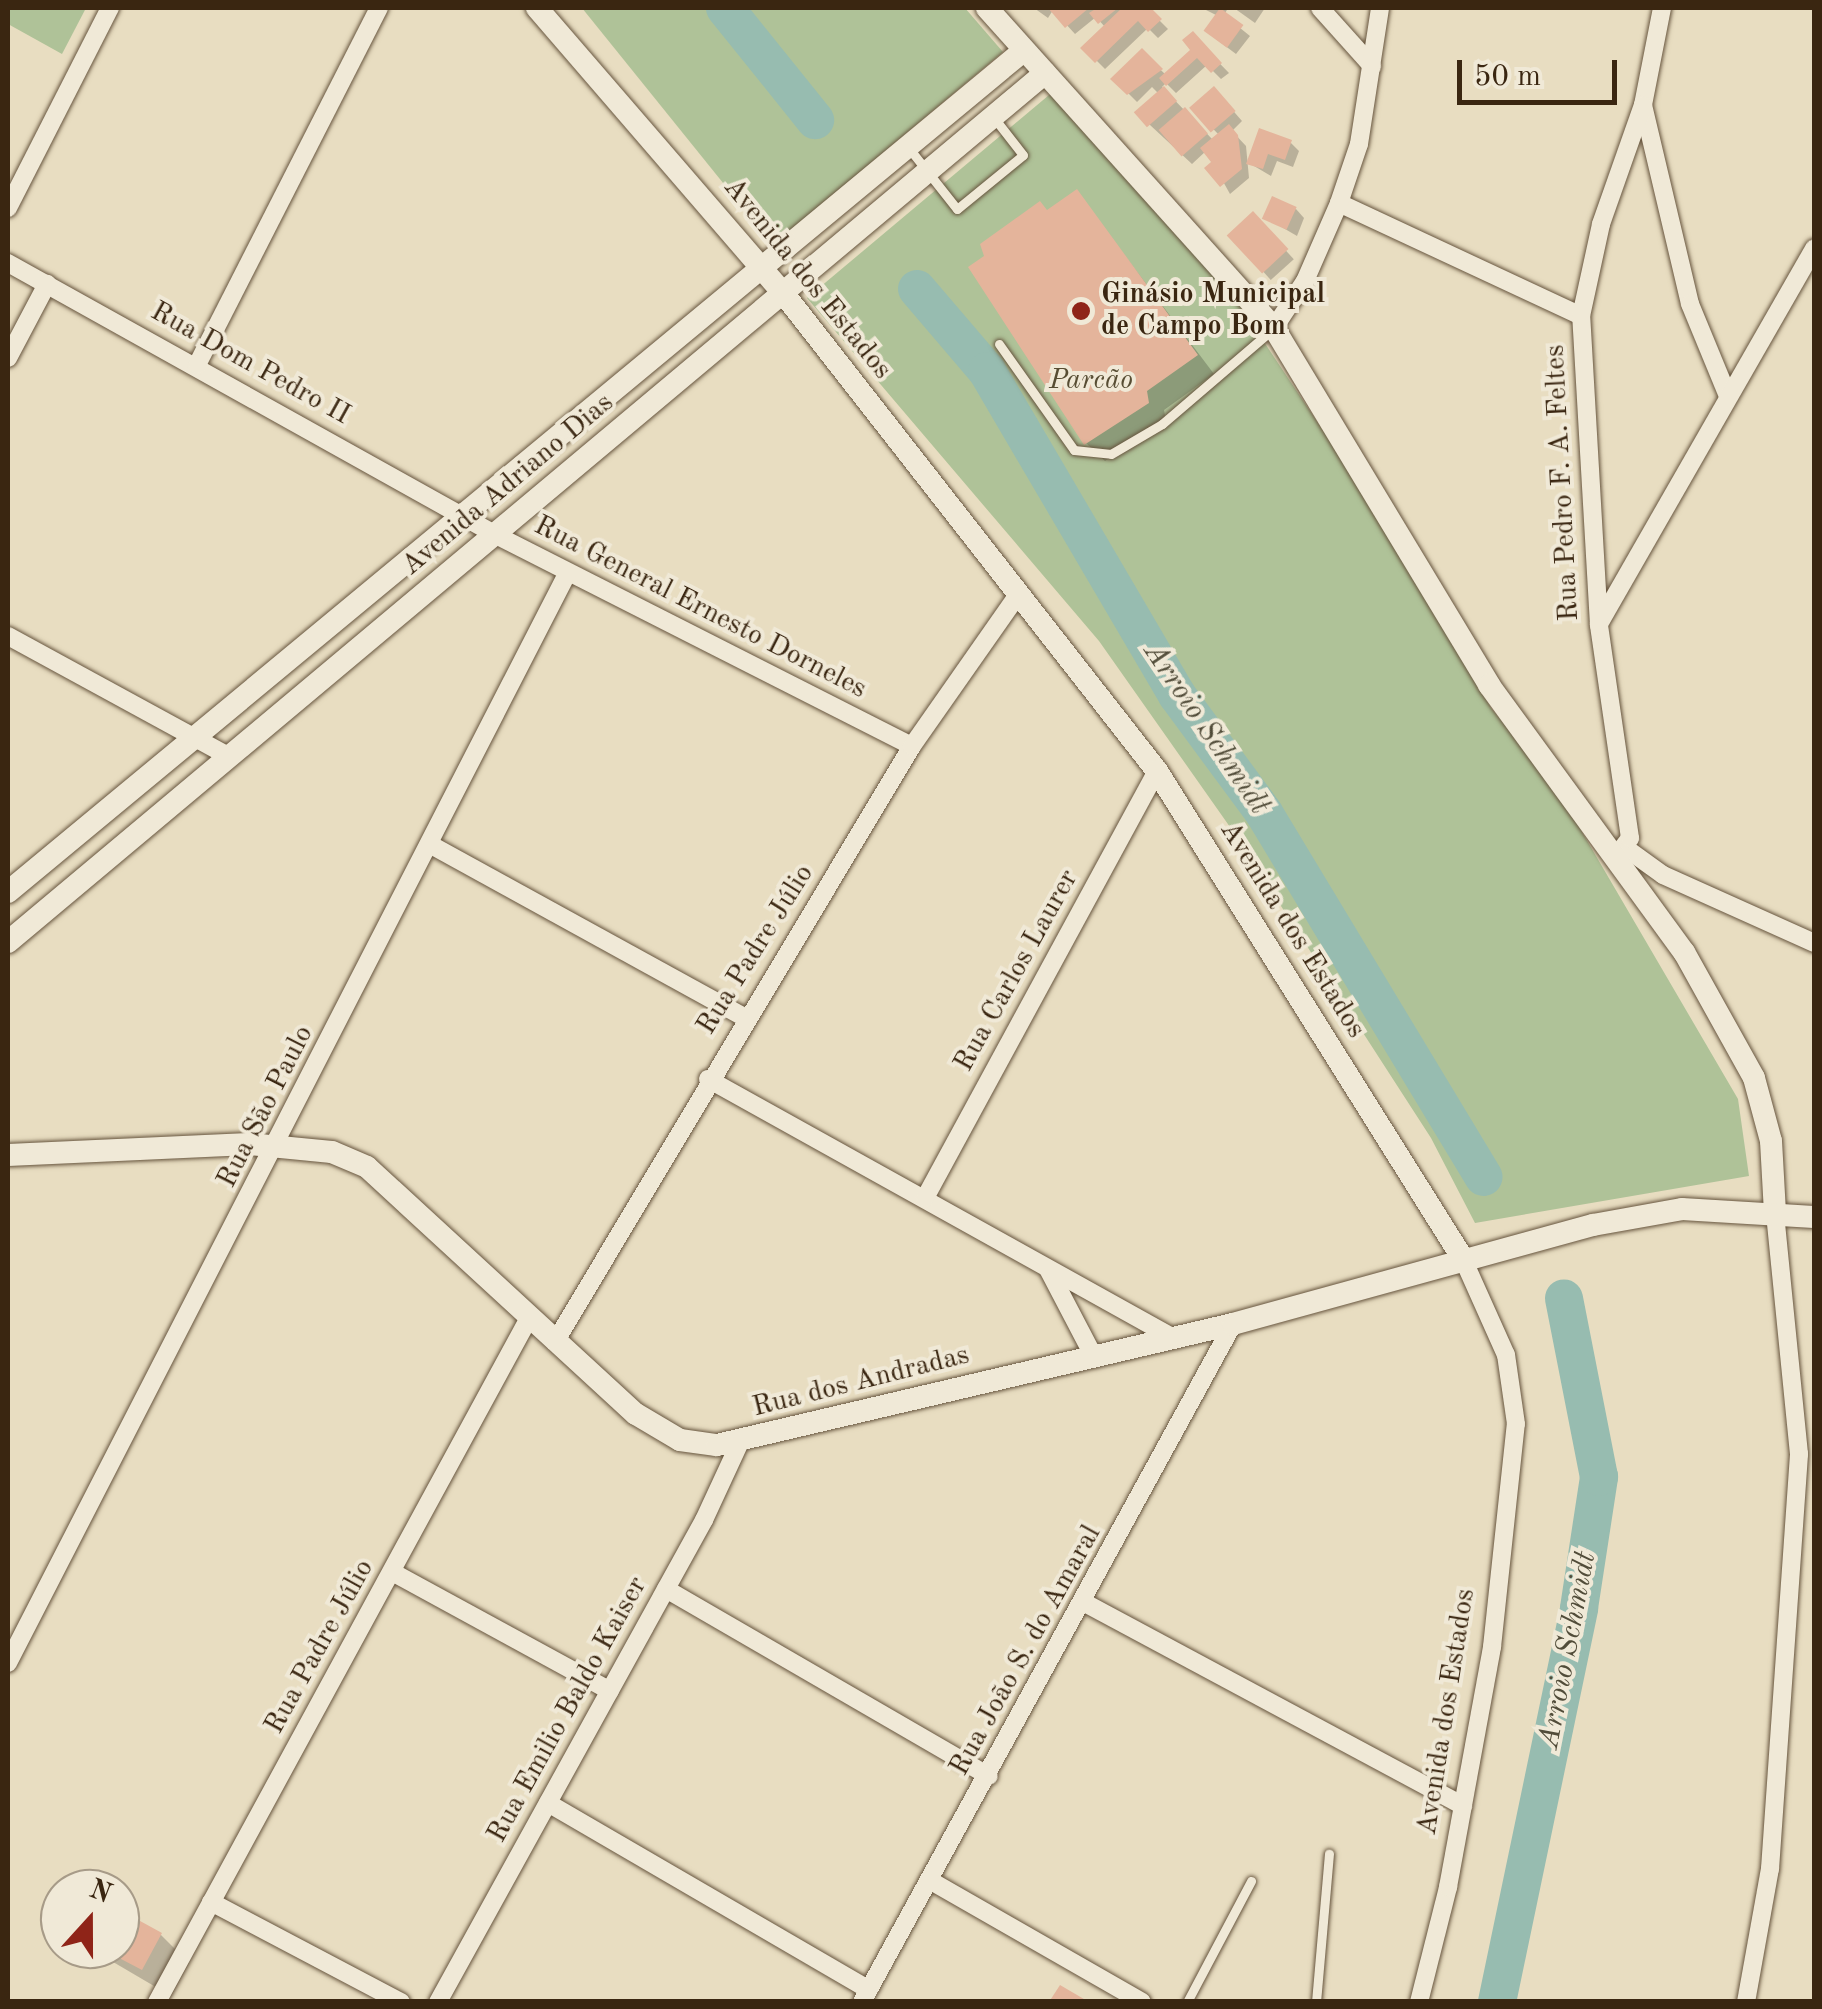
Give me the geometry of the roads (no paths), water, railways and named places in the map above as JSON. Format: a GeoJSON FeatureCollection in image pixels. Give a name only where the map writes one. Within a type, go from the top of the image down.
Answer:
{"type":"FeatureCollection","features":[{"type":"Feature","properties":{"kind":"street"},"geometry":{"type":"LineString","coordinates":[[8,208],[110,8]]}},
{"type":"Feature","properties":{"kind":"street"},"geometry":{"type":"LineString","coordinates":[[197,365],[379,8]]}},
{"type":"Feature","properties":{"kind":"street","name":"Avenida dos Estados"},"geometry":{"type":"LineString","coordinates":[[537,8],[784,294],[1157,771],[1463,1259],[1506,1354],[1516,1424],[1492,1646],[1463,1806],[1419,2002]]}},
{"type":"Feature","properties":{"kind":"street"},"geometry":{"type":"LineString","coordinates":[[987,8],[1274,328],[1490,686],[1621,853],[1684,952],[1754,1078],[1771,1141],[1799,1454],[1770,1869],[1746,2002]]}},
{"type":"Feature","properties":{"kind":"street"},"geometry":{"type":"LineString","coordinates":[[1320,8],[1372,66]]}},
{"type":"Feature","properties":{"kind":"street"},"geometry":{"type":"LineString","coordinates":[[1274,328],[1305,281],[1339,203],[1358,144],[1380,8]]}},
{"type":"Feature","properties":{"kind":"street","name":"Rua Pedro F. A. Feltes"},"geometry":{"type":"LineString","coordinates":[[1621,853],[1599,625],[1581,316],[1606,208],[1643,105],[1662,8]]}},
{"type":"Feature","properties":{"kind":"street","name":"Avenida Adriano Dias"},"geometry":{"type":"LineString","coordinates":[[8,892],[1024,52]]}},
{"type":"Feature","properties":{"kind":"street","name":"Avenida Adriano Dias"},"geometry":{"type":"LineString","coordinates":[[8,942],[1045,73]]}},
{"type":"Feature","properties":{"kind":"street"},"geometry":{"type":"LineString","coordinates":[[1643,105],[1690,304],[1728,396]]}},
{"type":"Feature","properties":{"kind":"street"},"geometry":{"type":"LineString","coordinates":[[1339,203],[1581,316]]}},
{"type":"Feature","properties":{"kind":"street"},"geometry":{"type":"LineString","coordinates":[[1599,625],[1814,248]]}},
{"type":"Feature","properties":{"kind":"street","name":"Rua Dom Pedro II"},"geometry":{"type":"LineString","coordinates":[[8,263],[464,517]]}},
{"type":"Feature","properties":{"kind":"street"},"geometry":{"type":"LineString","coordinates":[[8,358],[47,284]]}},
{"type":"Feature","properties":{"kind":"street","name":"Rua General Ernesto Dorneles"},"geometry":{"type":"LineString","coordinates":[[464,517],[912,746]]}},
{"type":"Feature","properties":{"kind":"street","name":"Rua São Paulo"},"geometry":{"type":"LineString","coordinates":[[8,1663],[277,1146],[568,572]]}},
{"type":"Feature","properties":{"kind":"street","name":"Rua Padre Júlio"},"geometry":{"type":"LineString","coordinates":[[555,1342],[708,1079],[912,746],[1018,596]]}},
{"type":"Feature","properties":{"kind":"street"},"geometry":{"type":"LineString","coordinates":[[8,636],[230,757]]}},
{"type":"Feature","properties":{"kind":"street","name":"Rua Carlos Laurer"},"geometry":{"type":"LineString","coordinates":[[924,1198],[1157,771]]}},
{"type":"Feature","properties":{"kind":"street"},"geometry":{"type":"LineString","coordinates":[[431,844],[747,1019]]}},
{"type":"Feature","properties":{"kind":"street"},"geometry":{"type":"LineString","coordinates":[[1621,853],[1814,943]]}},
{"type":"Feature","properties":{"kind":"street"},"geometry":{"type":"LineString","coordinates":[[708,1079],[1172,1337]]}},
{"type":"Feature","properties":{"kind":"street","name":"Rua dos Andradas"},"geometry":{"type":"LineString","coordinates":[[8,1155],[277,1146],[332,1152],[367,1167],[636,1414],[680,1440],[740,1442],[1232,1324],[1463,1259],[1682,1209],[1775,1212],[1814,1218]]}},
{"type":"Feature","properties":{"kind":"street"},"geometry":{"type":"LineString","coordinates":[[1048,1268],[1094,1357]]}},
{"type":"Feature","properties":{"kind":"street","name":"Rua Padre Júlio"},"geometry":{"type":"LineString","coordinates":[[157,2002],[529,1318]]}},
{"type":"Feature","properties":{"kind":"street","name":"Rua João S. do Amaral"},"geometry":{"type":"LineString","coordinates":[[866,1996],[1085,1604],[1232,1324]]}},
{"type":"Feature","properties":{"kind":"street","name":"Rua Emilio Baldo Kaiser"},"geometry":{"type":"LineString","coordinates":[[438,2002],[666,1589],[740,1442]]}},
{"type":"Feature","properties":{"kind":"street"},"geometry":{"type":"LineString","coordinates":[[392,1572],[610,1691]]}},
{"type":"Feature","properties":{"kind":"street"},"geometry":{"type":"LineString","coordinates":[[666,1589],[990,1776]]}},
{"type":"Feature","properties":{"kind":"street"},"geometry":{"type":"LineString","coordinates":[[1085,1604],[1463,1806]]}},
{"type":"Feature","properties":{"kind":"street"},"geometry":{"type":"LineString","coordinates":[[548,1802],[866,1996]]}},
{"type":"Feature","properties":{"kind":"street"},"geometry":{"type":"LineString","coordinates":[[931,1881],[1142,2002]]}},
{"type":"Feature","properties":{"kind":"street"},"geometry":{"type":"LineString","coordinates":[[212,1902],[401,2002]]}},
{"type":"Feature","properties":{"kind":"lane"},"geometry":{"type":"LineString","coordinates":[[908,147],[957,208],[1023,155],[994,117]]}},
{"type":"Feature","properties":{"kind":"lane"},"geometry":{"type":"LineString","coordinates":[[999,344],[1074,450],[1111,454],[1162,424],[1274,328]]}},
{"type":"Feature","properties":{"kind":"lane"},"geometry":{"type":"LineString","coordinates":[[1316,2002],[1329,1854]]}},
{"type":"Feature","properties":{"kind":"lane"},"geometry":{"type":"LineString","coordinates":[[1188,2002],[1251,1881]]}},
{"type":"Feature","properties":{"kind":"waterway","name":"Arroio Schmidt"},"geometry":{"type":"LineString","coordinates":[[725,8],[815,120]]}},
{"type":"Feature","properties":{"kind":"waterway","name":"Arroio Schmidt"},"geometry":{"type":"LineString","coordinates":[[917,289],[987,371],[1177,695],[1264,813],[1484,1177]]}},
{"type":"Feature","properties":{"kind":"waterway","name":"Arroio Schmidt"},"geometry":{"type":"LineString","coordinates":[[1497,2002],[1579,1608],[1599,1477],[1564,1298]]}},
{"type":"Feature","properties":{"kind":"place","name":"Ginásio Municipal de Campo Bom"},"geometry":{"type":"Point","coordinates":[1081,311]}},
{"type":"Feature","properties":{"kind":"park label","name":"Parcão"},"geometry":{"type":"Point","coordinates":[1091,381]}}]}
